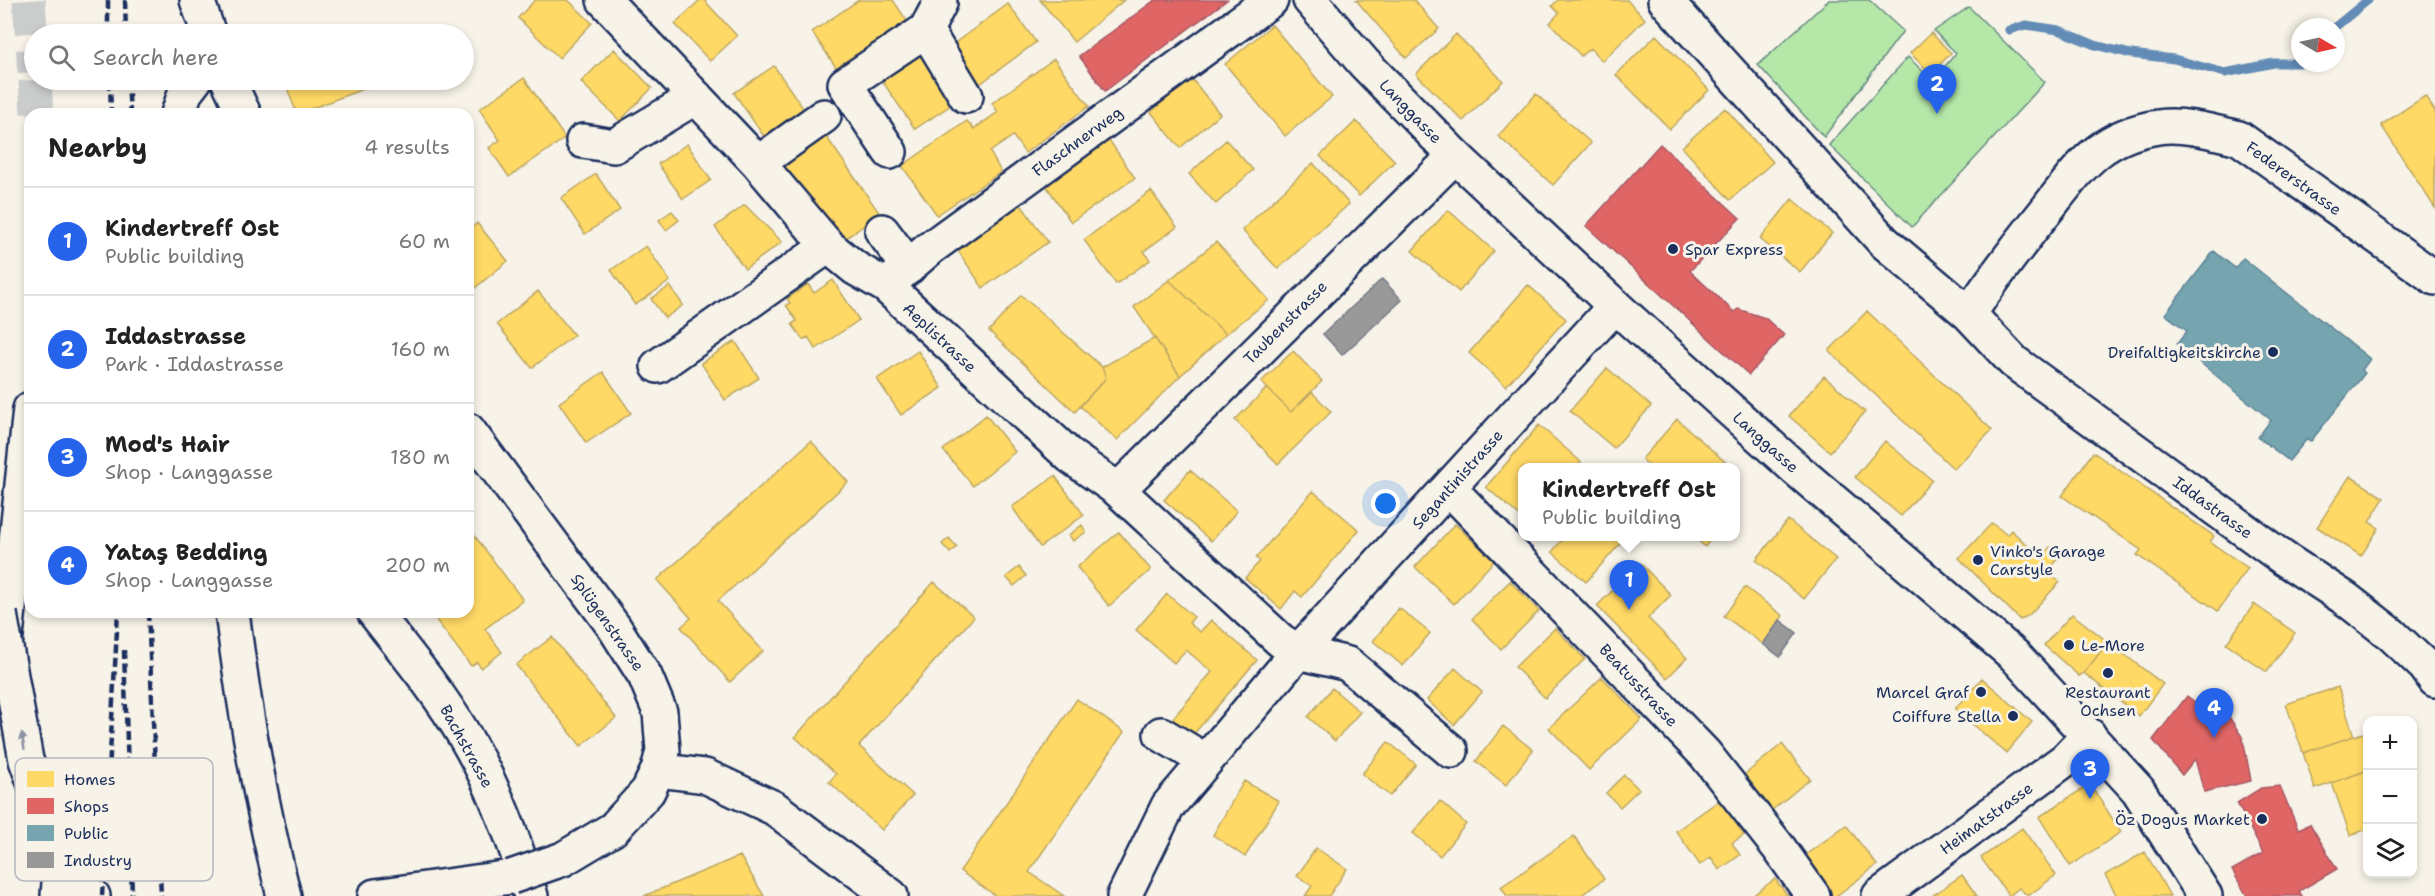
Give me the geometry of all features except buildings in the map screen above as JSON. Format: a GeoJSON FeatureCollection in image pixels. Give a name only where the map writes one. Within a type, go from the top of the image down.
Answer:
{"type":"FeatureCollection","features":[{"type":"Feature","properties":{"kind":"main road"},"geometry":{"type":"LineString","coordinates":[[197,0],[205,24]]}},
{"type":"Feature","properties":{"kind":"main road","name":"Aeplistrasse"},"geometry":{"type":"LineString","coordinates":[[604,0],[758,164],[828,246],[855,268],[897,277],[1070,456],[1118,490],[1280,640],[1299,652]]}},
{"type":"Feature","properties":{"kind":"main road","name":"Flaschnerweg"},"geometry":{"type":"LineString","coordinates":[[897,277],[1271,0]]}},
{"type":"Feature","properties":{"kind":"main road","name":"Langgasse"},"geometry":{"type":"LineString","coordinates":[[1310,0],[1364,63],[1455,156],[1615,306],[1796,469],[2015,656],[2090,735],[2138,790],[2205,896]]}},
{"type":"Feature","properties":{"kind":"main road","name":"Iddastrasse"},"geometry":{"type":"LineString","coordinates":[[1665,0],[1884,242],[1969,314],[2014,362],[2283,558],[2346,599],[2391,634],[2425,666],[2435,680]]}},
{"type":"Feature","properties":{"kind":"main road"},"geometry":{"type":"LineString","coordinates":[[890,152],[845,84],[937,8],[966,96]]}},
{"type":"Feature","properties":{"kind":"main road"},"geometry":{"type":"LineString","coordinates":[[180,108],[187,90]]}},
{"type":"Feature","properties":{"kind":"main road"},"geometry":{"type":"LineString","coordinates":[[233,90],[241,108]]}},
{"type":"Feature","properties":{"kind":"main road"},"geometry":{"type":"LineString","coordinates":[[583,141],[614,146],[696,97]]}},
{"type":"Feature","properties":{"kind":"main road"},"geometry":{"type":"LineString","coordinates":[[758,164],[824,116]]}},
{"type":"Feature","properties":{"kind":"main road","name":"Federerstrasse"},"geometry":{"type":"LineString","coordinates":[[1969,314],[2005,259],[2073,172],[2098,150],[2126,135],[2160,126],[2207,131],[2239,138],[2435,278]]}},
{"type":"Feature","properties":{"kind":"main road","name":"Taubenstrasse"},"geometry":{"type":"LineString","coordinates":[[1118,490],[1455,156]]}},
{"type":"Feature","properties":{"kind":"main road"},"geometry":{"type":"LineString","coordinates":[[882,231],[897,277]]}},
{"type":"Feature","properties":{"kind":"main road"},"geometry":{"type":"LineString","coordinates":[[658,366],[828,246]]}},
{"type":"Feature","properties":{"kind":"main road","name":"Segantinistrasse"},"geometry":{"type":"LineString","coordinates":[[1124,896],[1168,806],[1299,652],[1615,306]]}},
{"type":"Feature","properties":{"kind":"main road","name":"Splügenstrasse"},"geometry":{"type":"LineString","coordinates":[[375,896],[511,877],[579,852],[613,829],[648,791],[663,752],[660,712],[645,676],[614,627],[474,438]]}},
{"type":"Feature","properties":{"kind":"main road"},"geometry":{"type":"LineString","coordinates":[[0,690],[24,465]]}},
{"type":"Feature","properties":{"kind":"main road","name":"Beatusstrasse"},"geometry":{"type":"LineString","coordinates":[[1449,488],[1705,754],[1779,848],[1813,896]]}},
{"type":"Feature","properties":{"kind":"main road"},"geometry":{"type":"LineString","coordinates":[[0,614],[27,758]]}},
{"type":"Feature","properties":{"kind":"main road"},"geometry":{"type":"LineString","coordinates":[[232,618],[245,717],[267,829],[284,896]]}},
{"type":"Feature","properties":{"kind":"main road","name":"Bachstrasse"},"geometry":{"type":"LineString","coordinates":[[379,618],[425,677],[464,735],[501,809],[531,896]]}},
{"type":"Feature","properties":{"kind":"main road"},"geometry":{"type":"LineString","coordinates":[[1299,652],[1348,664],[1451,751]]}},
{"type":"Feature","properties":{"kind":"main road"},"geometry":{"type":"LineString","coordinates":[[1161,734],[1206,761]]}},
{"type":"Feature","properties":{"kind":"main road","name":"Heimatstrasse"},"geometry":{"type":"LineString","coordinates":[[1879,896],[2066,759],[2090,735]]}},
{"type":"Feature","properties":{"kind":"main road"},"geometry":{"type":"LineString","coordinates":[[658,770],[705,776],[774,808],[891,896]]}},
{"type":"Feature","properties":{"kind":"main road"},"geometry":{"type":"LineString","coordinates":[[58,896],[60,881]]}},
{"type":"Feature","properties":{"kind":"main road"},"geometry":{"type":"LineString","coordinates":[[81,881],[93,896]]}},
{"type":"Feature","properties":{"kind":"green space"},"geometry":{"type":"Polygon","coordinates":[[[1829,0],[1869,0],[1903,31],[1824,137],[1758,65],[1829,0]]]}},
{"type":"Feature","properties":{"kind":"green space"},"geometry":{"type":"Polygon","coordinates":[[[1969,7],[2045,82],[1912,227],[1829,145],[1908,57],[1933,81],[1956,53],[1934,31],[1969,7]]]}},
{"type":"Feature","properties":{"kind":"waterway"},"geometry":{"type":"LineString","coordinates":[[2345,19],[2368,0]]}},
{"type":"Feature","properties":{"kind":"waterway"},"geometry":{"type":"LineString","coordinates":[[2009,30],[2026,25],[2059,30],[2095,45],[2131,54],[2174,59],[2225,73],[2274,63],[2291,63]]}},
{"type":"Feature","properties":{"kind":"tunnel"},"geometry":{"type":"LineString","coordinates":[[29,0],[31,24]]}},
{"type":"Feature","properties":{"kind":"tunnel"},"geometry":{"type":"LineString","coordinates":[[36,90],[37,108]]}},
{"type":"Feature","properties":{"kind":"railway"},"geometry":{"type":"LineString","coordinates":[[108,0],[108,24]]}},
{"type":"Feature","properties":{"kind":"railway"},"geometry":{"type":"LineString","coordinates":[[125,0],[126,24]]}},
{"type":"Feature","properties":{"kind":"railway"},"geometry":{"type":"LineString","coordinates":[[110,90],[111,108]]}},
{"type":"Feature","properties":{"kind":"railway"},"geometry":{"type":"LineString","coordinates":[[129,90],[130,108]]}},
{"type":"Feature","properties":{"kind":"railway"},"geometry":{"type":"LineString","coordinates":[[110,758],[118,618]]}},
{"type":"Feature","properties":{"kind":"railway"},"geometry":{"type":"LineString","coordinates":[[148,618],[155,758]]}},
{"type":"Feature","properties":{"kind":"railway"},"geometry":{"type":"LineString","coordinates":[[124,650],[128,758]]}},
{"type":"Feature","properties":{"kind":"railway"},"geometry":{"type":"LineString","coordinates":[[102,896],[103,881]]}},
{"type":"Feature","properties":{"kind":"railway"},"geometry":{"type":"LineString","coordinates":[[132,881],[132,896]]}},
{"type":"Feature","properties":{"kind":"railway"},"geometry":{"type":"LineString","coordinates":[[160,881],[161,896]]}},
{"type":"Feature","properties":{"kind":"place","name":"Iddastrasse"},"geometry":{"type":"Point","coordinates":[1937,114]}},
{"type":"Feature","properties":{"kind":"place","name":"Spar Express"},"geometry":{"type":"Point","coordinates":[1673,249]}},
{"type":"Feature","properties":{"kind":"place","name":"Dreifaltigkeitskirche"},"geometry":{"type":"Point","coordinates":[2273,352]}},
{"type":"Feature","properties":{"kind":"place","name":"Vinko's Garage Carstyle"},"geometry":{"type":"Point","coordinates":[1978,560]}},
{"type":"Feature","properties":{"kind":"place","name":"Kindertreff Ost"},"geometry":{"type":"Point","coordinates":[1629,610]}},
{"type":"Feature","properties":{"kind":"place","name":"Le-More"},"geometry":{"type":"Point","coordinates":[2069,645]}},
{"type":"Feature","properties":{"kind":"place","name":"Restaurant Ochsen"},"geometry":{"type":"Point","coordinates":[2108,673]}},
{"type":"Feature","properties":{"kind":"place","name":"Marcel Graf"},"geometry":{"type":"Point","coordinates":[1981,692]}},
{"type":"Feature","properties":{"kind":"place","name":"Coiffure Stella"},"geometry":{"type":"Point","coordinates":[2013,716]}},
{"type":"Feature","properties":{"kind":"place","name":"Yataş Bedding"},"geometry":{"type":"Point","coordinates":[2214,738]}},
{"type":"Feature","properties":{"kind":"place","name":"Mod's Hair"},"geometry":{"type":"Point","coordinates":[2090,799]}},
{"type":"Feature","properties":{"kind":"place","name":"Öz Dogus Market"},"geometry":{"type":"Point","coordinates":[2262,819]}}]}
